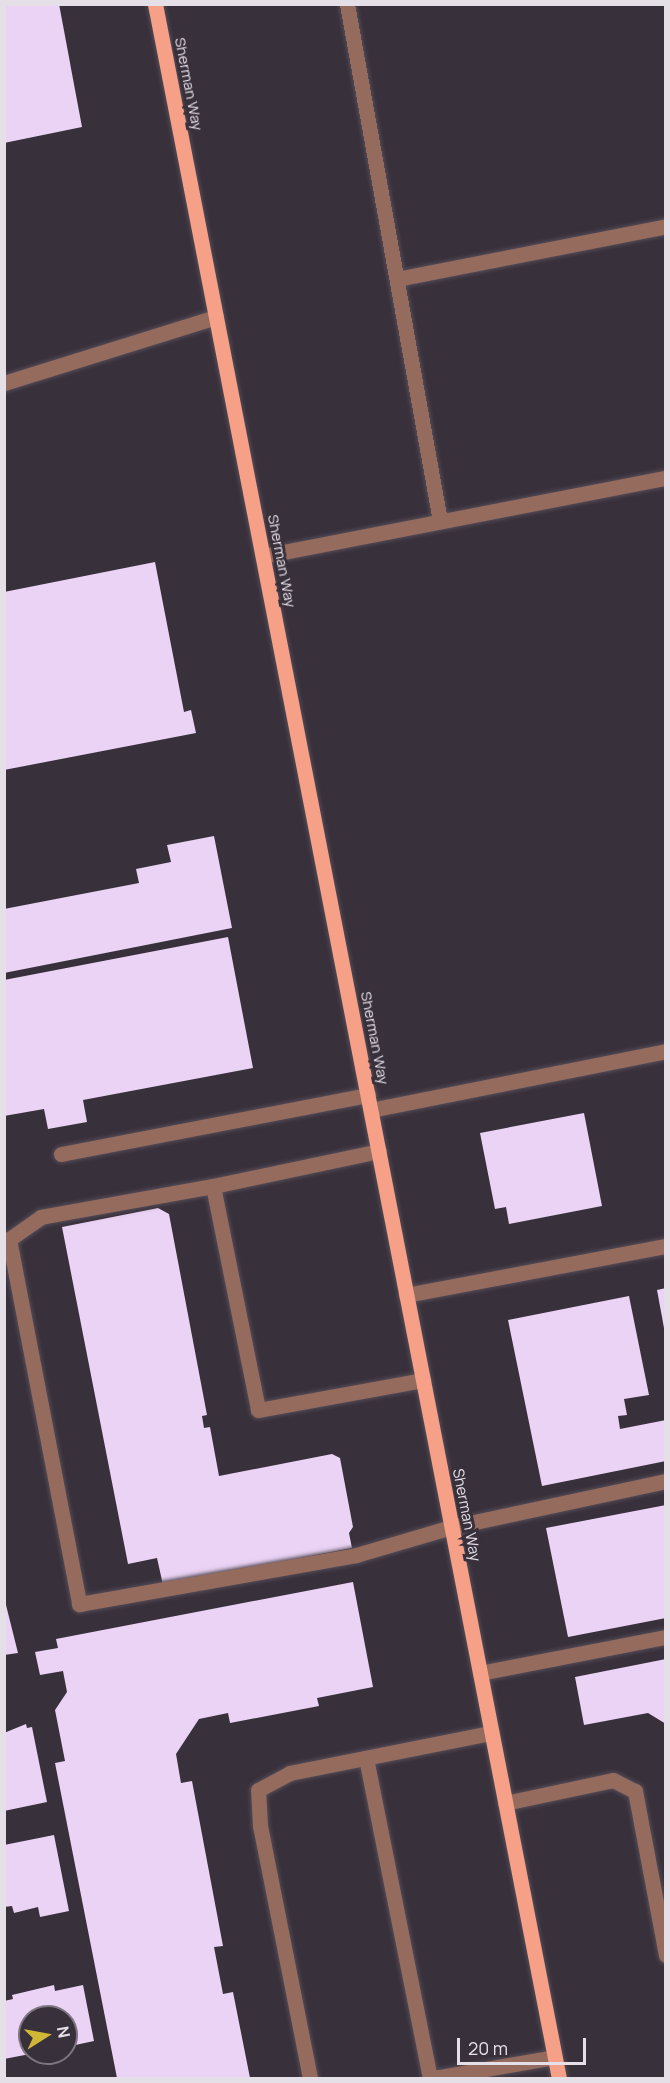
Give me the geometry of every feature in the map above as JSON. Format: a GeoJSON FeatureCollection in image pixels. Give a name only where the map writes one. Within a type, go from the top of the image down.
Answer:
{"type":"FeatureCollection","features":[{"type":"Feature","properties":{"kind":"main road","name":"Sherman Way"},"geometry":{"type":"LineString","coordinates":[[155,4],[559,2079]]}},
{"type":"Feature","properties":{"kind":"lane"},"geometry":{"type":"LineString","coordinates":[[347,4],[440,521]]}},
{"type":"Feature","properties":{"kind":"lane"},"geometry":{"type":"LineString","coordinates":[[397,279],[666,226]]}},
{"type":"Feature","properties":{"kind":"lane"},"geometry":{"type":"LineString","coordinates":[[4,383],[216,317]]}},
{"type":"Feature","properties":{"kind":"lane"},"geometry":{"type":"LineString","coordinates":[[263,556],[666,478]]}},
{"type":"Feature","properties":{"kind":"lane"},"geometry":{"type":"LineString","coordinates":[[61,1154],[666,1051]]}},
{"type":"Feature","properties":{"kind":"lane"},"geometry":{"type":"LineString","coordinates":[[379,1151],[213,1186],[41,1217],[9,1239],[79,1604],[356,1555],[451,1527],[666,1481]]}},
{"type":"Feature","properties":{"kind":"lane"},"geometry":{"type":"LineString","coordinates":[[213,1186],[258,1410],[423,1380]]}},
{"type":"Feature","properties":{"kind":"lane"},"geometry":{"type":"LineString","coordinates":[[406,1295],[666,1246]]}},
{"type":"Feature","properties":{"kind":"lane"},"geometry":{"type":"LineString","coordinates":[[480,1673],[666,1637]]}},
{"type":"Feature","properties":{"kind":"lane"},"geometry":{"type":"LineString","coordinates":[[310,2079],[260,1826],[258,1790],[290,1773],[491,1733]]}},
{"type":"Feature","properties":{"kind":"lane"},"geometry":{"type":"LineString","coordinates":[[366,1758],[432,2079],[554,2057]]}},
{"type":"Feature","properties":{"kind":"lane"},"geometry":{"type":"LineString","coordinates":[[505,1803],[613,1780],[635,1791],[666,1955]]}},
{"type":"Feature","properties":{"kind":"building"},"geometry":{"type":"Polygon","coordinates":[[[4,4],[59,4],[82,127],[4,143],[4,4]]]}},
{"type":"Feature","properties":{"kind":"building"},"geometry":{"type":"Polygon","coordinates":[[[155,562],[184,712],[191,710],[196,733],[4,770],[4,592],[155,562]]]}},
{"type":"Feature","properties":{"kind":"building"},"geometry":{"type":"Polygon","coordinates":[[[214,836],[232,928],[4,973],[4,909],[139,883],[136,869],[171,862],[167,845],[214,836]]]}},
{"type":"Feature","properties":{"kind":"building"},"geometry":{"type":"Polygon","coordinates":[[[228,937],[253,1068],[83,1100],[87,1122],[48,1129],[44,1109],[4,1116],[4,980],[228,937]]]}},
{"type":"Feature","properties":{"kind":"building"},"geometry":{"type":"Polygon","coordinates":[[[584,1113],[602,1206],[509,1224],[506,1207],[495,1209],[480,1133],[584,1113]]]}},
{"type":"Feature","properties":{"kind":"building"},"geometry":{"type":"Polygon","coordinates":[[[158,1208],[169,1214],[207,1415],[202,1416],[204,1428],[210,1427],[219,1476],[332,1454],[340,1458],[353,1527],[349,1533],[352,1548],[163,1585],[157,1558],[128,1564],[62,1227],[158,1208]]]}},
{"type":"Feature","properties":{"kind":"building"},"geometry":{"type":"Polygon","coordinates":[[[666,1288],[666,1328],[664,1328],[657,1290],[666,1288]]]}},
{"type":"Feature","properties":{"kind":"building"},"geometry":{"type":"Polygon","coordinates":[[[629,1296],[649,1395],[624,1399],[627,1415],[618,1416],[620,1429],[666,1420],[666,1461],[542,1486],[508,1320],[629,1296]]]}},
{"type":"Feature","properties":{"kind":"building"},"geometry":{"type":"Polygon","coordinates":[[[666,1505],[666,1618],[568,1637],[546,1528],[666,1505]]]}},
{"type":"Feature","properties":{"kind":"building"},"geometry":{"type":"Polygon","coordinates":[[[353,1582],[373,1687],[317,1698],[319,1706],[230,1723],[228,1713],[199,1719],[176,1754],[181,1783],[192,1781],[223,1946],[214,1947],[223,1994],[233,1992],[250,2078],[117,2078],[55,1763],[65,1761],[55,1710],[67,1692],[63,1671],[40,1675],[35,1652],[58,1648],[56,1639],[353,1582]]]}},
{"type":"Feature","properties":{"kind":"building"},"geometry":{"type":"Polygon","coordinates":[[[4,1597],[18,1653],[4,1655],[4,1597]]]}},
{"type":"Feature","properties":{"kind":"building"},"geometry":{"type":"Polygon","coordinates":[[[666,1659],[666,1724],[648,1713],[584,1725],[575,1677],[666,1659]]]}},
{"type":"Feature","properties":{"kind":"building"},"geometry":{"type":"Polygon","coordinates":[[[26,1724],[27,1728],[32,1727],[47,1802],[4,1811],[4,1733],[26,1724]]]}},
{"type":"Feature","properties":{"kind":"building"},"geometry":{"type":"Polygon","coordinates":[[[54,1835],[69,1911],[40,1917],[38,1907],[14,1913],[12,1906],[4,1907],[4,1845],[54,1835]]]}},
{"type":"Feature","properties":{"kind":"building"},"geometry":{"type":"Polygon","coordinates":[[[54,1985],[55,1991],[83,1985],[94,2041],[78,2044],[78,2005],[18,2005],[18,2056],[4,2059],[4,2001],[13,1999],[12,1995],[54,1985]]]}}]}
